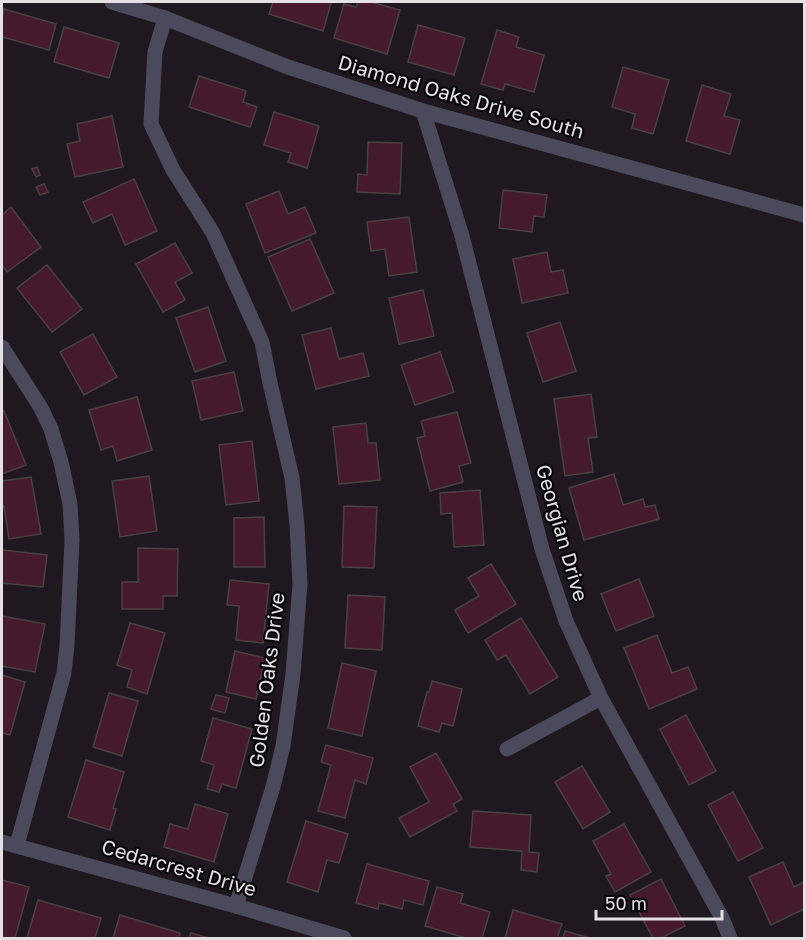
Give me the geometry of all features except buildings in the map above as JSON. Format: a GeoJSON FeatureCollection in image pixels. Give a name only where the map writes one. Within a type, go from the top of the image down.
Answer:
{"type":"FeatureCollection","features":[{"type":"Feature","properties":{"kind":"street","name":"Diamond Oaks Drive South"},"geometry":{"type":"LineString","coordinates":[[112,2],[165,18],[288,67],[423,111],[804,215]]}},
{"type":"Feature","properties":{"kind":"street","name":"Golden Oaks Drive"},"geometry":{"type":"LineString","coordinates":[[165,18],[155,52],[151,124],[173,170],[213,233],[262,342],[292,478],[297,525],[300,584],[293,674],[283,746],[273,787],[236,906]]}},
{"type":"Feature","properties":{"kind":"street","name":"Georgian Drive"},"geometry":{"type":"LineString","coordinates":[[423,111],[462,236],[542,549],[566,621],[601,698],[722,918],[730,939]]}},
{"type":"Feature","properties":{"kind":"street"},"geometry":{"type":"LineString","coordinates":[[2,347],[41,408],[51,429],[70,504],[72,540],[64,673],[17,846]]}},
{"type":"Feature","properties":{"kind":"street"},"geometry":{"type":"LineString","coordinates":[[507,749],[601,698]]}},
{"type":"Feature","properties":{"kind":"street","name":"Cedarcrest Drive"},"geometry":{"type":"LineString","coordinates":[[2,842],[236,906],[344,939]]}}]}
